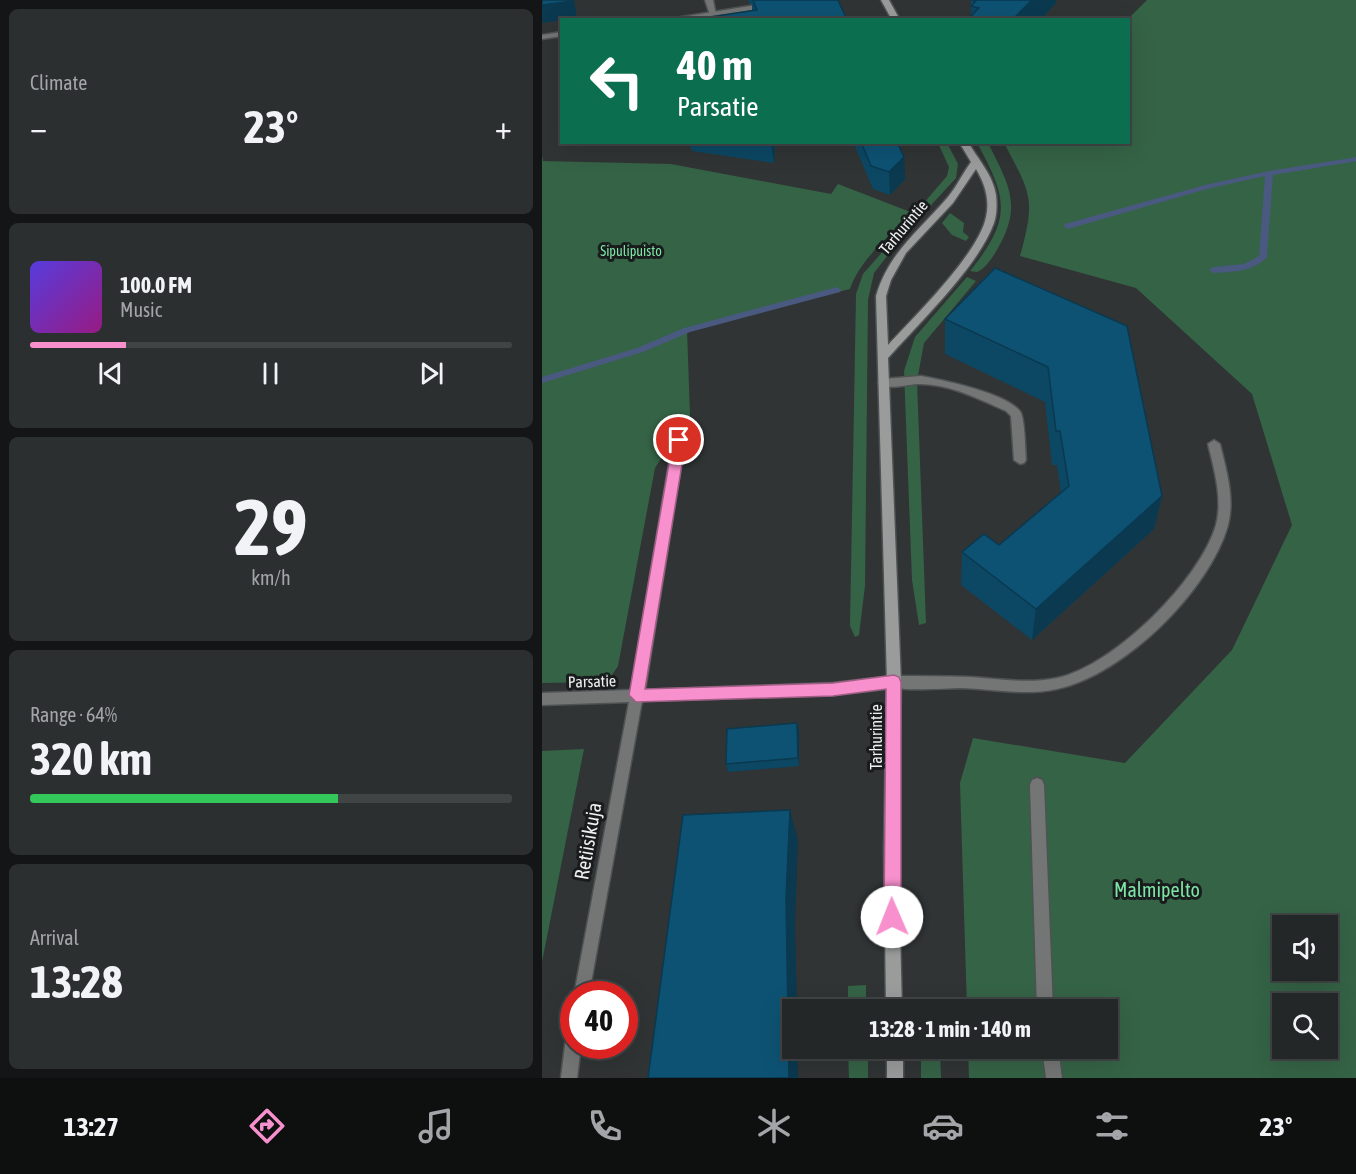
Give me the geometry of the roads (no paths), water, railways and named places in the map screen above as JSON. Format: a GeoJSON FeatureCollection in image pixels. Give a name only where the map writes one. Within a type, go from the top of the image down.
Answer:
{"type":"FeatureCollection","features":[{"type":"Feature","properties":{"kind":"street"},"geometry":{"type":"LineString","coordinates":[[709,0],[713,13]]}},
{"type":"Feature","properties":{"kind":"street"},"geometry":{"type":"LineString","coordinates":[[886,0],[895,18]]}},
{"type":"Feature","properties":{"kind":"street"},"geometry":{"type":"LineString","coordinates":[[679,18],[782,3]]}},
{"type":"Feature","properties":{"kind":"street"},"geometry":{"type":"LineString","coordinates":[[542,37],[560,34]]}},
{"type":"Feature","properties":{"kind":"street"},"geometry":{"type":"LineString","coordinates":[[882,358],[959,270],[989,223],[991,194],[984,176],[974,164],[964,144]]}},
{"type":"Feature","properties":{"kind":"street","name":"Tarhurintie"},"geometry":{"type":"LineString","coordinates":[[894,999],[891,848],[894,682],[880,314],[884,281],[905,250],[959,189],[974,164]]}},
{"type":"Feature","properties":{"kind":"street"},"geometry":{"type":"LineString","coordinates":[[883,383],[921,380],[960,387],[1010,408],[1016,415],[1020,460]]}},
{"type":"Feature","properties":{"kind":"street","name":"Retiisikuja"},"geometry":{"type":"LineString","coordinates":[[583,981],[636,695],[679,440]]}},
{"type":"Feature","properties":{"kind":"street","name":"Parsatie"},"geometry":{"type":"LineString","coordinates":[[542,699],[833,689],[894,682],[1037,686],[1071,680],[1124,650],[1175,604],[1208,554],[1222,525],[1223,481],[1214,444]]}},
{"type":"Feature","properties":{"kind":"street"},"geometry":{"type":"LineString","coordinates":[[1037,785],[1045,999]]}},
{"type":"Feature","properties":{"kind":"street"},"geometry":{"type":"LineString","coordinates":[[569,1078],[571,1059]]}},
{"type":"Feature","properties":{"kind":"street"},"geometry":{"type":"LineString","coordinates":[[895,1059],[895,1078]]}},
{"type":"Feature","properties":{"kind":"street"},"geometry":{"type":"LineString","coordinates":[[1051,1059],[1054,1078]]}},
{"type":"Feature","properties":{"kind":"waterway"},"geometry":{"type":"LineString","coordinates":[[1269,173],[1357,159]]}},
{"type":"Feature","properties":{"kind":"waterway"},"geometry":{"type":"LineString","coordinates":[[1068,226],[1205,187],[1269,173]]}},
{"type":"Feature","properties":{"kind":"waterway"},"geometry":{"type":"LineString","coordinates":[[1213,270],[1246,267],[1263,257],[1269,173]]}},
{"type":"Feature","properties":{"kind":"waterway"},"geometry":{"type":"LineString","coordinates":[[542,380],[640,350],[687,330],[837,290]]}},
{"type":"Feature","properties":{"kind":"park label","name":"Sipulipuisto"},"geometry":{"type":"Point","coordinates":[631,251]}},
{"type":"Feature","properties":{"kind":"park label","name":"Malmipelto"},"geometry":{"type":"Point","coordinates":[1157,890]}}]}
